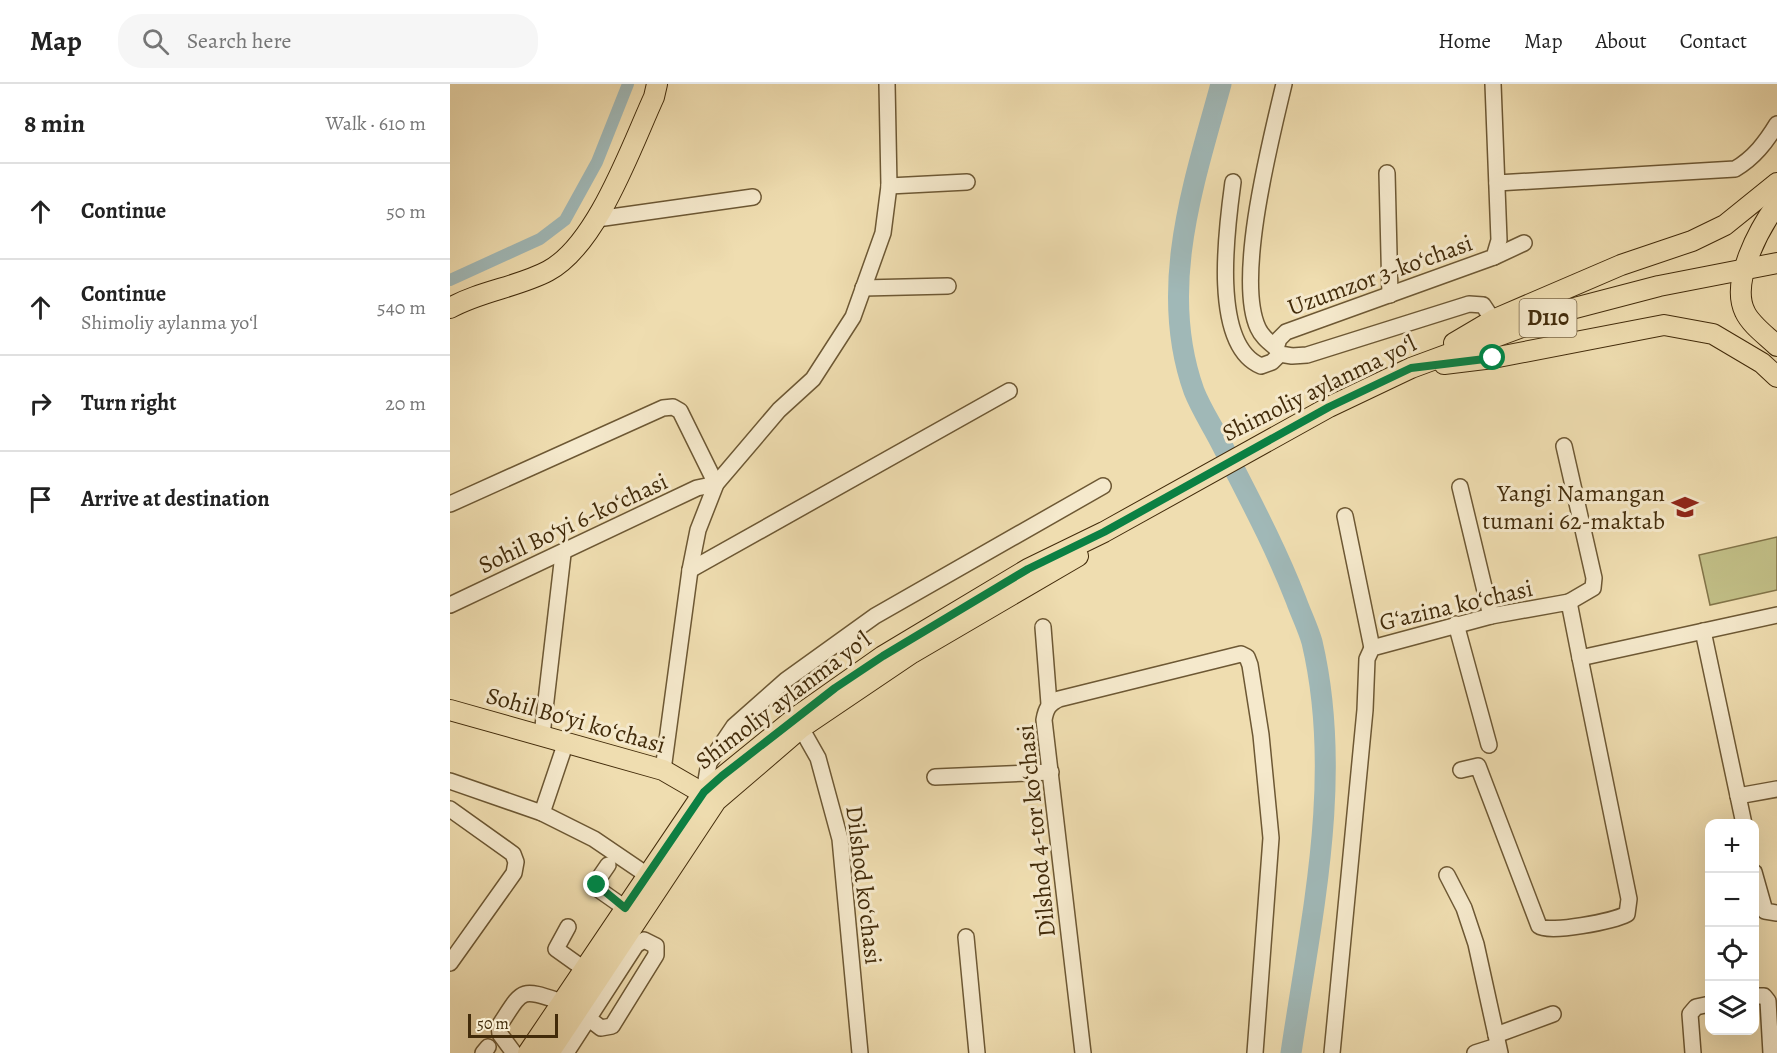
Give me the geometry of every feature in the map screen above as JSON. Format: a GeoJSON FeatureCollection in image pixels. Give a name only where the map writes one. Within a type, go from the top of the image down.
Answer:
{"type":"FeatureCollection","features":[{"type":"Feature","properties":{"kind":"main road"},"geometry":{"type":"LineString","coordinates":[[450,308],[549,271],[573,251],[597,219],[654,98],[657,84]]}},
{"type":"Feature","properties":{"kind":"main road"},"geometry":{"type":"LineString","coordinates":[[1411,368],[1493,320],[1621,265],[1692,241],[1725,225],[1777,183]]}},
{"type":"Feature","properties":{"kind":"main road"},"geometry":{"type":"LineString","coordinates":[[1777,204],[1759,232],[1745,269],[1740,299],[1746,315],[1777,346]]}},
{"type":"Feature","properties":{"kind":"main road","name":"Shimoliy aylanma yoʻl"},"geometry":{"type":"LineString","coordinates":[[528,1053],[647,875],[710,796],[795,718],[883,656],[1028,569],[1104,532],[1329,407],[1411,368],[1571,309],[1659,286],[1777,263]]}},
{"type":"Feature","properties":{"kind":"main road"},"geometry":{"type":"LineString","coordinates":[[1411,368],[1493,358],[1664,325],[1713,334],[1762,363],[1777,377]]}},
{"type":"Feature","properties":{"kind":"main road","name":"Shimoliy aylanma yoʻl"},"geometry":{"type":"LineString","coordinates":[[555,1052],[710,796],[801,729],[912,653],[1074,558],[1104,532]]}},
{"type":"Feature","properties":{"kind":"main road","name":"Sohil Boʻyi koʻchasi"},"geometry":{"type":"LineString","coordinates":[[450,710],[663,770],[710,796]]}},
{"type":"Feature","properties":{"kind":"street"},"geometry":{"type":"LineString","coordinates":[[663,770],[690,570],[698,530],[716,484],[779,410],[813,379],[853,316],[883,233],[889,186],[887,84]]}},
{"type":"Feature","properties":{"kind":"street","name":"Uzumzor 3-koʻchasi"},"geometry":{"type":"LineString","coordinates":[[1278,351],[1258,329],[1250,293],[1261,182],[1284,84]]}},
{"type":"Feature","properties":{"kind":"street","name":"Uzumzor 3-koʻchasi"},"geometry":{"type":"LineString","coordinates":[[1278,351],[1279,339],[1286,333],[1494,257],[1499,240],[1493,84]]}},
{"type":"Feature","properties":{"kind":"street"},"geometry":{"type":"LineString","coordinates":[[1497,183],[1735,169],[1747,162],[1766,143],[1777,124]]}},
{"type":"Feature","properties":{"kind":"street"},"geometry":{"type":"LineString","coordinates":[[1387,173],[1390,295]]}},
{"type":"Feature","properties":{"kind":"street"},"geometry":{"type":"LineString","coordinates":[[889,186],[967,182]]}},
{"type":"Feature","properties":{"kind":"street"},"geometry":{"type":"LineString","coordinates":[[1233,182],[1224,256],[1224,282],[1237,339],[1244,354],[1252,362],[1261,366],[1272,362],[1278,351],[1292,356],[1307,355],[1468,304],[1483,305],[1493,320]]}},
{"type":"Feature","properties":{"kind":"street"},"geometry":{"type":"LineString","coordinates":[[597,219],[753,197]]}},
{"type":"Feature","properties":{"kind":"street"},"geometry":{"type":"LineString","coordinates":[[1494,257],[1524,243]]}},
{"type":"Feature","properties":{"kind":"street"},"geometry":{"type":"LineString","coordinates":[[863,288],[948,286]]}},
{"type":"Feature","properties":{"kind":"street"},"geometry":{"type":"LineString","coordinates":[[690,570],[1009,391]]}},
{"type":"Feature","properties":{"kind":"street"},"geometry":{"type":"LineString","coordinates":[[450,504],[663,408],[673,406],[680,411],[716,484]]}},
{"type":"Feature","properties":{"kind":"street"},"geometry":{"type":"LineString","coordinates":[[1564,446],[1594,578],[1593,588],[1569,602]]}},
{"type":"Feature","properties":{"kind":"street","name":"Sohil Boʻyi 6-koʻchasi"},"geometry":{"type":"LineString","coordinates":[[450,605],[563,554],[697,488],[716,484]]}},
{"type":"Feature","properties":{"kind":"street"},"geometry":{"type":"LineString","coordinates":[[710,796],[709,763],[734,726],[786,680],[875,616],[1103,486]]}},
{"type":"Feature","properties":{"kind":"street"},"geometry":{"type":"LineString","coordinates":[[1460,487],[1491,616]]}},
{"type":"Feature","properties":{"kind":"street"},"geometry":{"type":"LineString","coordinates":[[1345,516],[1372,648]]}},
{"type":"Feature","properties":{"kind":"street"},"geometry":{"type":"LineString","coordinates":[[542,735],[563,554]]}},
{"type":"Feature","properties":{"kind":"street","name":"Gʻazina koʻchasi"},"geometry":{"type":"LineString","coordinates":[[1332,1053],[1365,710],[1367,659],[1372,648],[1456,624],[1569,602],[1629,899],[1627,914],[1562,928],[1543,929],[1539,926],[1479,766],[1461,770]]}},
{"type":"Feature","properties":{"kind":"street"},"geometry":{"type":"LineString","coordinates":[[1580,658],[1777,615]]}},
{"type":"Feature","properties":{"kind":"street"},"geometry":{"type":"LineString","coordinates":[[1456,624],[1489,745]]}},
{"type":"Feature","properties":{"kind":"street"},"geometry":{"type":"LineString","coordinates":[[1043,627],[1049,704]]}},
{"type":"Feature","properties":{"kind":"street"},"geometry":{"type":"LineString","coordinates":[[1703,631],[1743,819]]}},
{"type":"Feature","properties":{"kind":"street","name":"Dilshod 4-tor koʻchasi"},"geometry":{"type":"LineString","coordinates":[[1083,1053],[1044,720],[1049,704],[1059,699],[1234,655],[1247,657],[1261,735],[1271,838],[1255,1053]]}},
{"type":"Feature","properties":{"kind":"street","name":"Dilshod koʻchasi"},"geometry":{"type":"LineString","coordinates":[[801,729],[818,758],[840,839],[860,1053]]}},
{"type":"Feature","properties":{"kind":"street"},"geometry":{"type":"LineString","coordinates":[[542,813],[566,742]]}},
{"type":"Feature","properties":{"kind":"street"},"geometry":{"type":"LineString","coordinates":[[935,777],[1051,772]]}},
{"type":"Feature","properties":{"kind":"street"},"geometry":{"type":"LineString","coordinates":[[450,781],[542,813],[594,839],[647,875]]}},
{"type":"Feature","properties":{"kind":"street"},"geometry":{"type":"LineString","coordinates":[[1738,796],[1777,789]]}},
{"type":"Feature","properties":{"kind":"street"},"geometry":{"type":"LineString","coordinates":[[450,809],[513,854],[516,862],[514,873],[450,963]]}},
{"type":"Feature","properties":{"kind":"street"},"geometry":{"type":"LineString","coordinates":[[608,865],[597,881],[598,889],[625,908]]}},
{"type":"Feature","properties":{"kind":"street"},"geometry":{"type":"LineString","coordinates":[[1447,875],[1464,908],[1476,944],[1498,1045]]}},
{"type":"Feature","properties":{"kind":"street"},"geometry":{"type":"LineString","coordinates":[[1759,888],[1765,911],[1777,913]]}},
{"type":"Feature","properties":{"kind":"street"},"geometry":{"type":"LineString","coordinates":[[568,927],[556,948],[584,969]]}},
{"type":"Feature","properties":{"kind":"street"},"geometry":{"type":"LineString","coordinates":[[966,937],[976,1053]]}},
{"type":"Feature","properties":{"kind":"street"},"geometry":{"type":"LineString","coordinates":[[555,1052],[588,1018],[636,945],[644,940],[656,946],[656,955],[612,1026],[601,1028],[588,1018]]}},
{"type":"Feature","properties":{"kind":"street"},"geometry":{"type":"LineString","coordinates":[[514,1053],[501,1034],[500,1026],[520,995],[528,992],[562,1002]]}},
{"type":"Feature","properties":{"kind":"street"},"geometry":{"type":"LineString","coordinates":[[1759,996],[1764,996],[1768,1001],[1771,1053]]}},
{"type":"Feature","properties":{"kind":"street"},"geometry":{"type":"LineString","coordinates":[[1693,1053],[1690,1014],[1696,1007],[1705,1005]]}},
{"type":"Feature","properties":{"kind":"street"},"geometry":{"type":"LineString","coordinates":[[1475,1053],[1498,1045],[1553,1014]]}},
{"type":"Feature","properties":{"kind":"shaded area"},"geometry":{"type":"Polygon","coordinates":[[[1777,537],[1777,590],[1710,605],[1699,555],[1777,537]]]}},
{"type":"Feature","properties":{"kind":"waterway"},"geometry":{"type":"LineString","coordinates":[[450,280],[540,239],[565,220],[597,162],[628,84]]}},
{"type":"Feature","properties":{"kind":"waterway"},"geometry":{"type":"LineString","coordinates":[[1221,84],[1191,197],[1179,275],[1179,314],[1183,352],[1194,391],[1261,521],[1288,580],[1312,642],[1321,693],[1325,745],[1325,796],[1321,848],[1291,1053]]}},
{"type":"Feature","properties":{"kind":"place","name":"Yangi Namangan tumani 62-maktab"},"geometry":{"type":"Point","coordinates":[1685,507]}},
{"type":"Feature","properties":{"kind":"route"},"geometry":{"type":"LineString","coordinates":[[597,885],[598,889],[625,908],[704,792],[750,753],[835,688],[951,614],[1028,569],[1104,532],[1329,407],[1411,368],[1493,358]]}}]}
